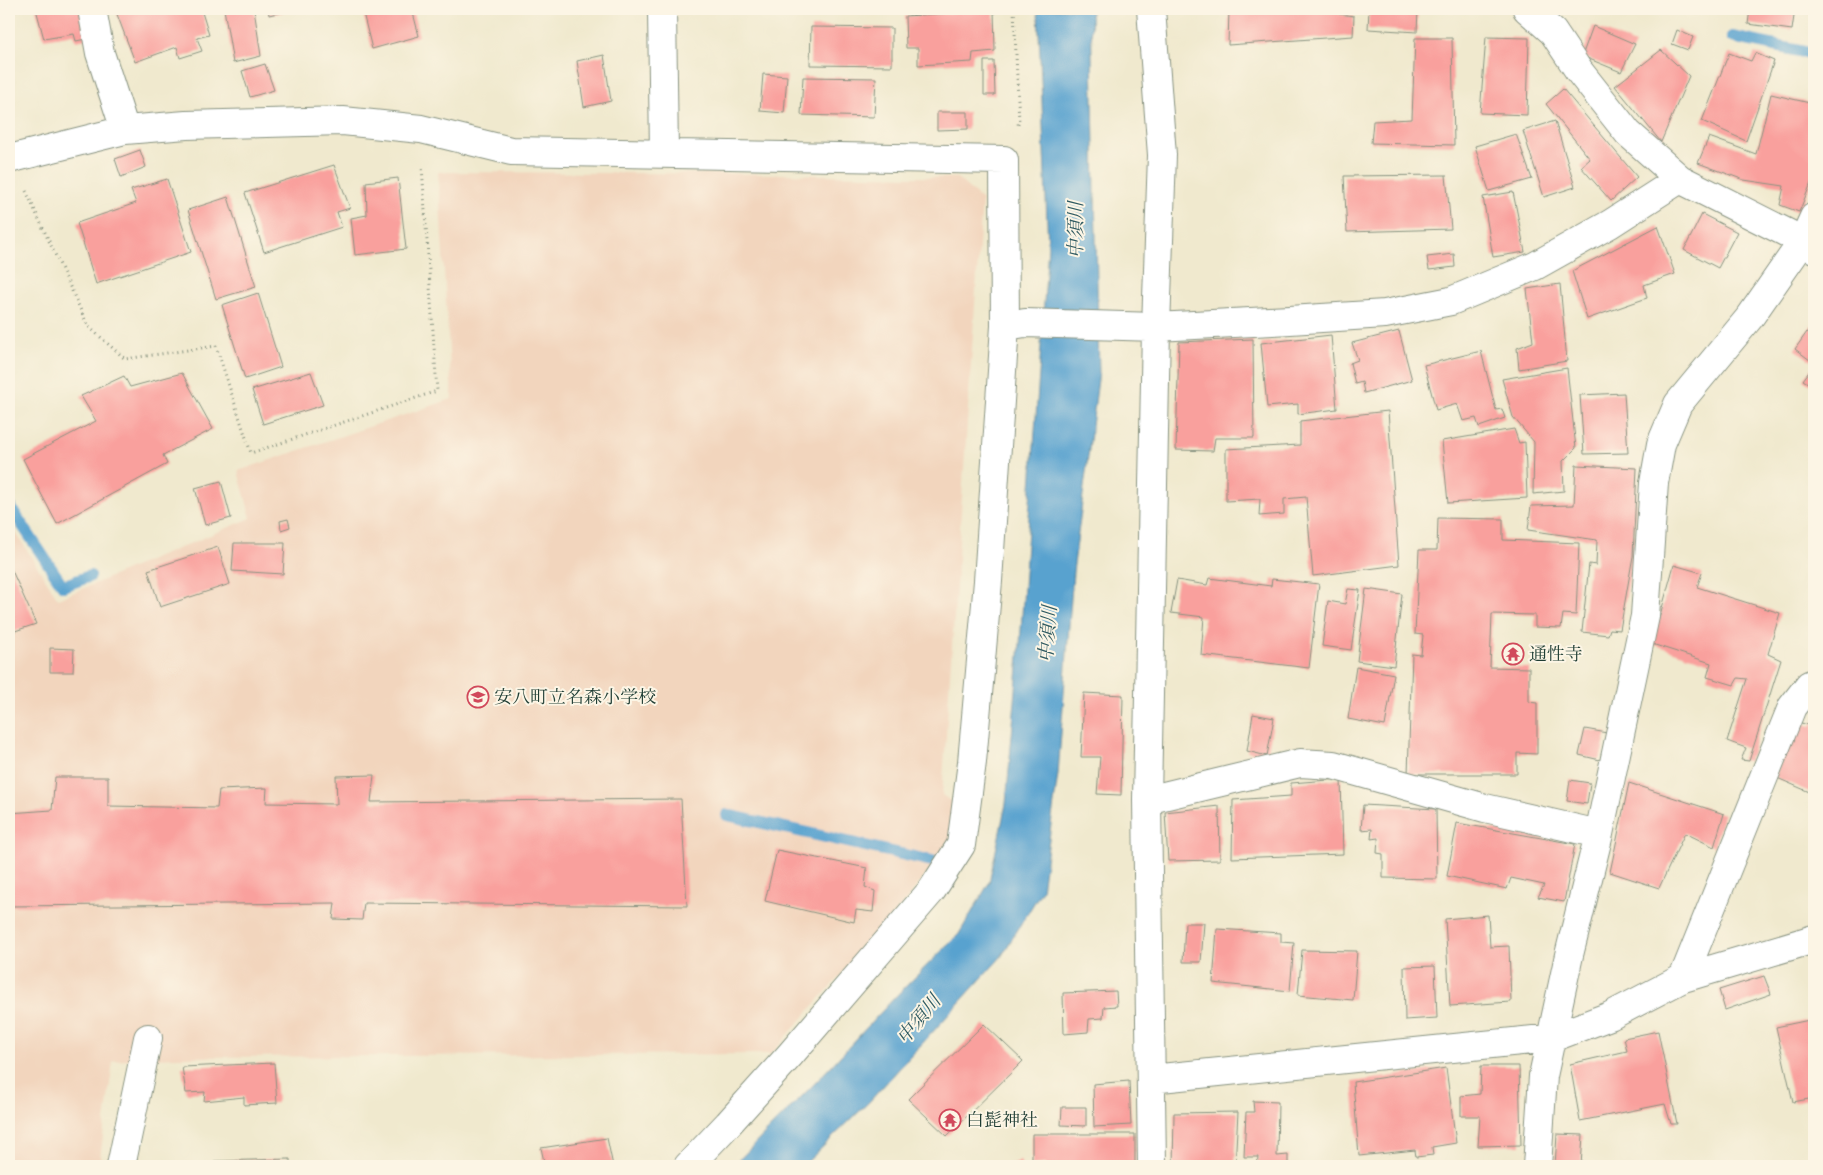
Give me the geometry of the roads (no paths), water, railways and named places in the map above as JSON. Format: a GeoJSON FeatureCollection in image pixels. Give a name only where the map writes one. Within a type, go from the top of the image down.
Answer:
{"type":"FeatureCollection","features":[{"type":"Feature","properties":{"kind":"street"},"geometry":{"type":"LineString","coordinates":[[92,9],[100,53],[125,130]]}},
{"type":"Feature","properties":{"kind":"street"},"geometry":{"type":"LineString","coordinates":[[662,9],[664,153]]}},
{"type":"Feature","properties":{"kind":"street"},"geometry":{"type":"LineString","coordinates":[[1151,9],[1162,155],[1156,327],[1148,800],[1152,1166]]}},
{"type":"Feature","properties":{"kind":"street"},"geometry":{"type":"LineString","coordinates":[[1527,9],[1552,32],[1579,71],[1628,133],[1680,179],[1809,245]]}},
{"type":"Feature","properties":{"kind":"street"},"geometry":{"type":"LineString","coordinates":[[10,159],[125,130],[186,125],[343,121],[419,128],[511,151],[1004,160],[1015,325],[988,582],[972,762],[961,845],[932,890],[784,1062],[688,1166]]}},
{"type":"Feature","properties":{"kind":"street"},"geometry":{"type":"LineString","coordinates":[[1015,325],[1156,327],[1384,314],[1451,302],[1535,266],[1610,224],[1680,179]]}},
{"type":"Feature","properties":{"kind":"street"},"geometry":{"type":"LineString","coordinates":[[1537,1166],[1543,1076],[1569,955],[1599,834],[1645,616],[1654,483],[1661,444],[1678,404],[1809,245],[1814,217]]}},
{"type":"Feature","properties":{"kind":"street"},"geometry":{"type":"LineString","coordinates":[[1683,978],[1792,707],[1809,686],[1814,683]]}},
{"type":"Feature","properties":{"kind":"street"},"geometry":{"type":"LineString","coordinates":[[1148,800],[1300,763],[1333,765],[1485,808],[1599,834]]}},
{"type":"Feature","properties":{"kind":"street"},"geometry":{"type":"LineString","coordinates":[[1151,1079],[1552,1038],[1610,1016],[1683,978],[1814,939]]}},
{"type":"Feature","properties":{"kind":"street"},"geometry":{"type":"LineString","coordinates":[[121,1166],[148,1038]]}},
{"type":"Feature","properties":{"kind":"water","name":"中須川"},"geometry":{"type":"Polygon","coordinates":[[[1038,9],[1091,9],[1099,372],[1073,572],[1058,774],[1042,890],[1001,957],[868,1103],[803,1166],[733,1166],[818,1080],[897,995],[959,934],[989,883],[1006,804],[1020,644],[1048,246],[1038,9]]]}},
{"type":"Feature","properties":{"kind":"waterway"},"geometry":{"type":"LineString","coordinates":[[1732,37],[1814,54]]}},
{"type":"Feature","properties":{"kind":"waterway"},"geometry":{"type":"LineString","coordinates":[[9,505],[63,586],[90,576]]}},
{"type":"Feature","properties":{"kind":"waterway"},"geometry":{"type":"LineString","coordinates":[[727,815],[941,863]]}},
{"type":"Feature","properties":{"kind":"place","name":"通性寺"},"geometry":{"type":"Point","coordinates":[1513,654]}},
{"type":"Feature","properties":{"kind":"place","name":"安八町立名森小学校"},"geometry":{"type":"Point","coordinates":[478,697]}},
{"type":"Feature","properties":{"kind":"place","name":"白髭神社"},"geometry":{"type":"Point","coordinates":[950,1120]}}]}
